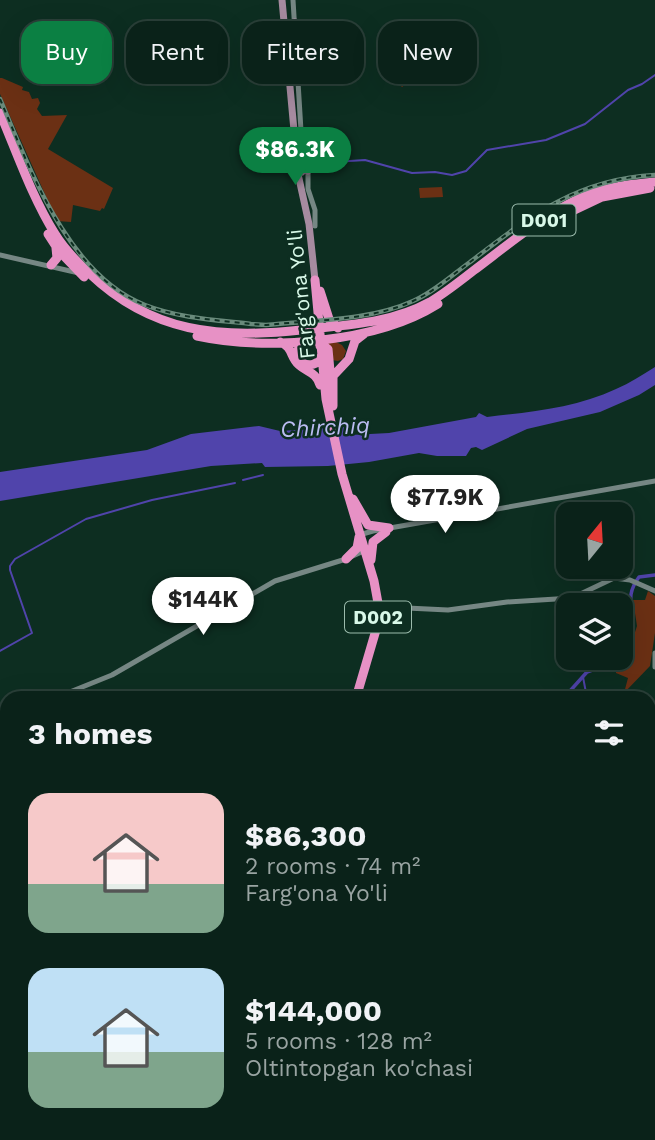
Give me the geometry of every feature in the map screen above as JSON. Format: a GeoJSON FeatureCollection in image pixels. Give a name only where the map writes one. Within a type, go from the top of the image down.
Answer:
{"type":"FeatureCollection","features":[{"type":"Feature","properties":{"kind":"highway","name":"D001"},"geometry":{"type":"LineString","coordinates":[[0,113],[2,125],[45,227],[56,246],[112,294],[134,309],[163,321],[198,330],[240,334],[312,328],[331,332],[369,332],[401,323],[429,309],[569,208]]}},
{"type":"Feature","properties":{"kind":"highway","name":"D001"},"geometry":{"type":"LineString","coordinates":[[2,125],[48,220],[81,274],[124,309],[156,325],[216,339],[275,342],[312,339],[384,319],[428,303],[569,208],[655,182]]}},
{"type":"Feature","properties":{"kind":"highway","name":"D001"},"geometry":{"type":"LineString","coordinates":[[642,186],[655,187]]}},
{"type":"Feature","properties":{"kind":"highway"},"geometry":{"type":"LineString","coordinates":[[55,266],[56,246]]}},
{"type":"Feature","properties":{"kind":"highway"},"geometry":{"type":"LineString","coordinates":[[316,280],[328,318],[339,329],[349,331],[403,317],[428,303]]}},
{"type":"Feature","properties":{"kind":"highway"},"geometry":{"type":"LineString","coordinates":[[198,330],[235,337],[298,335],[313,318],[316,280]]}},
{"type":"Feature","properties":{"kind":"highway","name":"Farg'ona Yo'li"},"geometry":{"type":"LineString","coordinates":[[316,280],[326,385],[344,474]]}},
{"type":"Feature","properties":{"kind":"highway"},"geometry":{"type":"LineString","coordinates":[[312,328],[316,333],[312,339],[300,346],[298,356],[304,364],[317,363],[323,353],[331,362],[343,361],[348,352],[343,342],[331,332]]}},
{"type":"Feature","properties":{"kind":"highway"},"geometry":{"type":"LineString","coordinates":[[275,342],[288,346],[297,363],[326,385],[349,358],[355,340],[369,332]]}},
{"type":"Feature","properties":{"kind":"highway","name":"D002"},"geometry":{"type":"LineString","coordinates":[[344,474],[370,563],[379,611],[359,691]]}},
{"type":"Feature","properties":{"kind":"highway","name":"D002"},"geometry":{"type":"LineString","coordinates":[[344,474],[362,535]]}},
{"type":"Feature","properties":{"kind":"highway"},"geometry":{"type":"LineString","coordinates":[[353,498],[368,525],[387,530]]}},
{"type":"Feature","properties":{"kind":"highway"},"geometry":{"type":"LineString","coordinates":[[346,559],[362,559],[370,563],[374,541],[387,530]]}},
{"type":"Feature","properties":{"kind":"highway"},"geometry":{"type":"LineString","coordinates":[[346,559],[357,548],[362,535]]}},
{"type":"Feature","properties":{"kind":"main road","name":"Farg'ona Yo'li"},"geometry":{"type":"LineString","coordinates":[[282,2],[290,21]]}},
{"type":"Feature","properties":{"kind":"main road","name":"Farg'ona Yo'li"},"geometry":{"type":"LineString","coordinates":[[282,2],[298,174],[309,224],[316,280]]}},
{"type":"Feature","properties":{"kind":"main road","name":"Farg'ona Yo'li"},"geometry":{"type":"LineString","coordinates":[[297,84],[316,280]]}},
{"type":"Feature","properties":{"kind":"street"},"geometry":{"type":"LineString","coordinates":[[292,21],[293,0]]}},
{"type":"Feature","properties":{"kind":"street"},"geometry":{"type":"LineString","coordinates":[[305,172],[316,211],[315,226]]}},
{"type":"Feature","properties":{"kind":"street"},"geometry":{"type":"LineString","coordinates":[[0,255],[81,274]]}},
{"type":"Feature","properties":{"kind":"street"},"geometry":{"type":"LineString","coordinates":[[55,266],[75,264]]}},
{"type":"Feature","properties":{"kind":"street"},"geometry":{"type":"LineString","coordinates":[[362,535],[655,482]]}},
{"type":"Feature","properties":{"kind":"street"},"geometry":{"type":"LineString","coordinates":[[72,691],[112,675],[275,581],[366,550]]}},
{"type":"Feature","properties":{"kind":"street"},"geometry":{"type":"LineString","coordinates":[[379,611],[416,608],[448,610],[507,602],[572,598],[618,578],[640,583],[655,591]]}},
{"type":"Feature","properties":{"kind":"street"},"geometry":{"type":"LineString","coordinates":[[655,653],[655,667]]}},
{"type":"Feature","properties":{"kind":"shaded area"},"geometry":{"type":"Polygon","coordinates":[[[2,78],[23,87],[22,90],[29,92],[32,99],[38,98],[40,103],[37,109],[42,116],[67,115],[48,149],[113,188],[104,209],[100,211],[73,205],[71,222],[57,221],[0,94],[2,78]]]}},
{"type":"Feature","properties":{"kind":"shaded area"},"geometry":{"type":"Polygon","coordinates":[[[442,187],[443,197],[420,198],[419,188],[442,187]]]}},
{"type":"Feature","properties":{"kind":"shaded area"},"geometry":{"type":"Polygon","coordinates":[[[336,342],[346,351],[343,359],[338,361],[332,360],[327,343],[336,342]]]}},
{"type":"Feature","properties":{"kind":"shaded area","name":"Chirchiq"},"geometry":{"type":"Polygon","coordinates":[[[655,367],[655,385],[639,395],[600,412],[527,429],[482,450],[471,448],[466,456],[419,453],[328,466],[265,467],[262,463],[211,466],[0,501],[0,472],[147,450],[191,434],[259,426],[280,431],[345,427],[351,435],[389,433],[476,417],[479,413],[487,417],[536,411],[585,401],[626,384],[655,367]]]}},
{"type":"Feature","properties":{"kind":"shaded area"},"geometry":{"type":"Polygon","coordinates":[[[648,591],[655,596],[655,633],[650,666],[625,691],[628,678],[616,673],[616,670],[633,670],[633,638],[637,626],[633,600],[645,600],[648,591]]]}},
{"type":"Feature","properties":{"kind":"waterway"},"geometry":{"type":"LineString","coordinates":[[312,171],[319,163],[365,160],[412,173],[435,172],[452,175],[466,171],[487,150],[546,140],[585,124],[628,90],[655,75]]}},
{"type":"Feature","properties":{"kind":"waterway"},"geometry":{"type":"LineString","coordinates":[[243,480],[263,475]]}},
{"type":"Feature","properties":{"kind":"waterway"},"geometry":{"type":"LineString","coordinates":[[0,651],[32,633],[10,570],[15,559],[86,519],[152,500],[235,483]]}},
{"type":"Feature","properties":{"kind":"waterway"},"geometry":{"type":"LineString","coordinates":[[570,691],[587,672],[624,658],[633,634],[632,590],[639,577],[655,575]]}},
{"type":"Feature","properties":{"kind":"waterway"},"geometry":{"type":"LineString","coordinates":[[583,677],[586,691]]}},
{"type":"Feature","properties":{"kind":"railway"},"geometry":{"type":"LineString","coordinates":[[0,99],[24,156],[55,217],[94,270],[118,290],[145,305],[211,320],[266,325],[341,319],[396,308],[428,293],[534,215],[556,203],[602,184],[655,175]]}}]}
